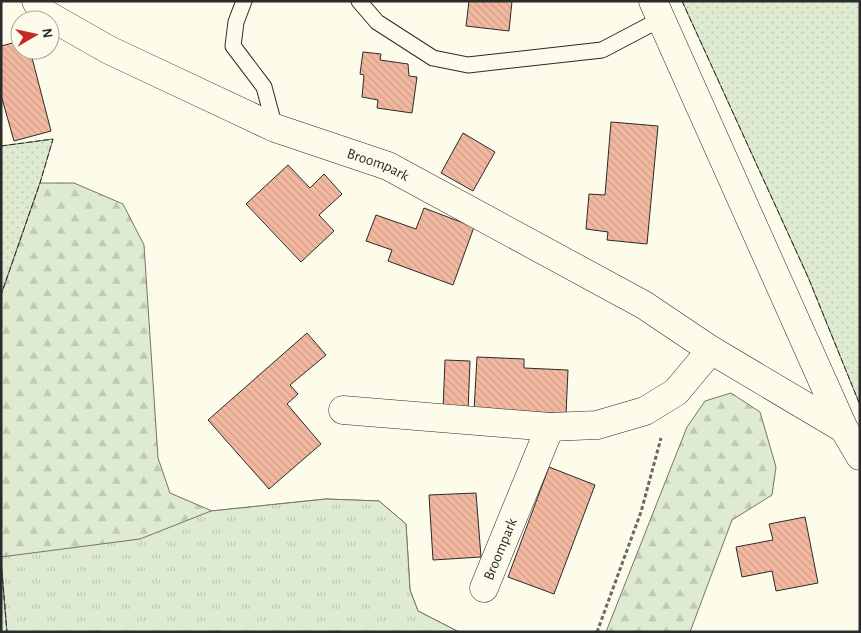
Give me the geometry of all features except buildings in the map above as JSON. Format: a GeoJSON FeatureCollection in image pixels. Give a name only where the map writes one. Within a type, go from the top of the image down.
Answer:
{"type":"FeatureCollection","features":[{"type":"Feature","properties":{"kind":"street","name":"Broompark"},"geometry":{"type":"LineString","coordinates":[[36,1],[44,13],[109,50],[275,128],[388,166],[644,305],[711,350],[844,429]]}},
{"type":"Feature","properties":{"kind":"street"},"geometry":{"type":"LineString","coordinates":[[657,10],[844,429],[860,456]]}},
{"type":"Feature","properties":{"kind":"street"},"geometry":{"type":"LineString","coordinates":[[343,410],[550,427],[597,425],[646,411],[676,392],[711,350]]}},
{"type":"Feature","properties":{"kind":"street","name":"Broompark"},"geometry":{"type":"LineString","coordinates":[[484,588],[550,427]]}},
{"type":"Feature","properties":{"kind":"lane"},"geometry":{"type":"LineString","coordinates":[[244,1],[236,22],[233,46],[264,87],[275,128]]}},
{"type":"Feature","properties":{"kind":"lane"},"geometry":{"type":"LineString","coordinates":[[359,1],[377,22],[433,58],[468,65],[602,50],[657,10]]}},
{"type":"Feature","properties":{"kind":"path"},"geometry":{"type":"LineString","coordinates":[[597,632],[641,512],[666,419],[676,392]]}},
{"type":"Feature","properties":{"kind":"green space"},"geometry":{"type":"Polygon","coordinates":[[[682,1],[860,1],[860,405],[808,277],[682,1]]]}},
{"type":"Feature","properties":{"kind":"green space"},"geometry":{"type":"Polygon","coordinates":[[[53,139],[40,183],[1,295],[1,146],[53,139]]]}},
{"type":"Feature","properties":{"kind":"green space"},"geometry":{"type":"Polygon","coordinates":[[[40,183],[74,183],[123,204],[144,245],[158,458],[170,493],[212,511],[326,499],[379,501],[406,524],[410,590],[418,611],[459,632],[7,632],[1,561],[1,295],[40,183]]]}},
{"type":"Feature","properties":{"kind":"green space"},"geometry":{"type":"Polygon","coordinates":[[[731,393],[760,412],[776,467],[772,495],[732,520],[690,632],[606,632],[687,427],[705,401],[731,393]]]}},
{"type":"Feature","properties":{"kind":"green space"},"geometry":{"type":"Polygon","coordinates":[[[326,499],[379,501],[406,524],[410,590],[418,611],[459,632],[7,632],[1,557],[140,539],[211,511],[326,499]]]}},
{"type":"Feature","properties":{"kind":"green space"},"geometry":{"type":"Polygon","coordinates":[[[1,561],[7,632],[1,632],[1,561]]]}},
{"type":"Feature","properties":{"kind":"fence"},"geometry":{"type":"LineString","coordinates":[[682,1],[808,277],[860,405]]}},
{"type":"Feature","properties":{"kind":"fence"},"geometry":{"type":"LineString","coordinates":[[1,146],[53,139],[40,183],[1,295]]}},
{"type":"Feature","properties":{"kind":"fence"},"geometry":{"type":"LineString","coordinates":[[1,561],[7,632]]}}]}
